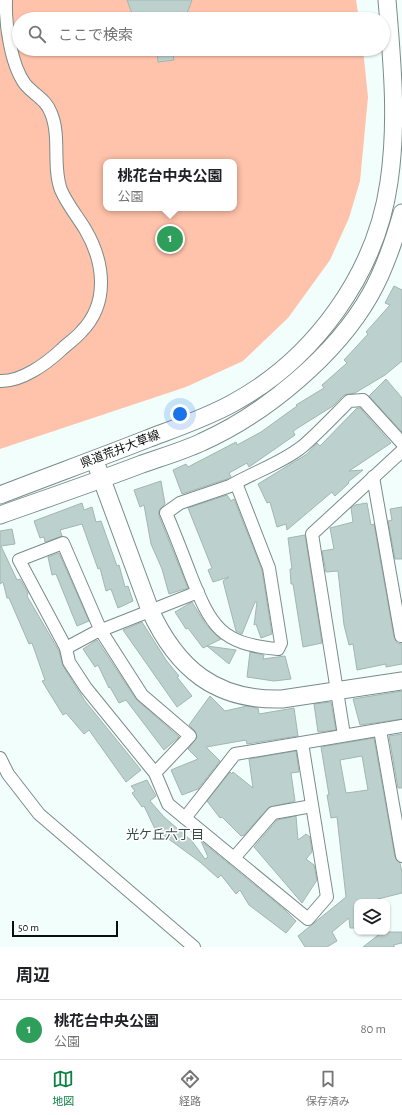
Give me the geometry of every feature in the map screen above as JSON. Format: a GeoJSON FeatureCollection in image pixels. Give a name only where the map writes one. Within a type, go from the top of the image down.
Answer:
{"type":"FeatureCollection","features":[{"type":"Feature","properties":{"kind":"main road","name":"県道荒井大草線"},"geometry":{"type":"LineString","coordinates":[[387,0],[388,12]]}},
{"type":"Feature","properties":{"kind":"main road","name":"県道荒井大草線"},"geometry":{"type":"LineString","coordinates":[[0,495],[197,420],[233,403],[268,380],[293,360],[312,339],[351,289],[378,232],[389,183],[393,147],[394,105],[390,45]]}},
{"type":"Feature","properties":{"kind":"main road","name":"県道荒井大草線"},"geometry":{"type":"LineString","coordinates":[[0,515],[202,442],[241,421],[279,395],[305,373],[350,324],[370,295],[384,266],[402,213]]}},
{"type":"Feature","properties":{"kind":"main road"},"geometry":{"type":"LineString","coordinates":[[94,460],[160,633],[186,665],[208,682],[241,696],[264,700],[282,699],[402,681]]}},
{"type":"Feature","properties":{"kind":"street"},"geometry":{"type":"LineString","coordinates":[[6,0],[6,16],[12,45]]}},
{"type":"Feature","properties":{"kind":"street"},"geometry":{"type":"LineString","coordinates":[[0,380],[21,376],[37,370],[82,332],[95,312],[101,290],[102,277],[99,259],[86,231],[61,191],[57,173],[55,125],[51,112],[43,99],[26,85],[17,70],[14,56]]}},
{"type":"Feature","properties":{"kind":"street"},"geometry":{"type":"LineString","coordinates":[[236,483],[269,568],[281,643],[278,649],[255,648],[228,635],[216,626],[203,606],[166,513],[180,503],[236,483],[283,458],[302,446],[349,401],[363,400],[402,443]]}},
{"type":"Feature","properties":{"kind":"street"},"geometry":{"type":"LineString","coordinates":[[344,735],[312,534],[402,451]]}},
{"type":"Feature","properties":{"kind":"street"},"geometry":{"type":"LineString","coordinates":[[373,477],[402,636]]}},
{"type":"Feature","properties":{"kind":"street"},"geometry":{"type":"LineString","coordinates":[[155,773],[190,736],[142,695],[100,631],[63,543],[19,560],[66,648],[68,662],[86,688],[155,773],[168,804],[308,919],[327,897],[302,743]]}},
{"type":"Feature","properties":{"kind":"street"},"geometry":{"type":"LineString","coordinates":[[66,648],[100,631],[198,592]]}},
{"type":"Feature","properties":{"kind":"street"},"geometry":{"type":"LineString","coordinates":[[184,818],[235,754],[402,726]]}},
{"type":"Feature","properties":{"kind":"street"},"geometry":{"type":"LineString","coordinates":[[380,730],[397,795],[402,856]]}},
{"type":"Feature","properties":{"kind":"street"},"geometry":{"type":"LineString","coordinates":[[0,758],[8,774],[38,814],[194,947]]}},
{"type":"Feature","properties":{"kind":"street"},"geometry":{"type":"LineString","coordinates":[[234,858],[270,814],[312,806]]}},
{"type":"Feature","properties":{"kind":"shaded area"},"geometry":{"type":"Polygon","coordinates":[[[0,0],[356,0],[358,12],[12,12],[12,56],[364,56],[368,97],[360,181],[349,218],[330,260],[288,318],[243,361],[186,387],[0,449],[0,0]]]}},
{"type":"Feature","properties":{"kind":"building"},"geometry":{"type":"Polygon","coordinates":[[[127,0],[192,0],[187,12],[131,11],[127,0]]]}},
{"type":"Feature","properties":{"kind":"building"},"geometry":{"type":"Polygon","coordinates":[[[158,56],[173,56],[174,60],[158,62],[158,56]]]}},
{"type":"Feature","properties":{"kind":"building"},"geometry":{"type":"Polygon","coordinates":[[[394,286],[402,290],[402,361],[385,375],[355,393],[344,395],[333,406],[293,431],[295,435],[249,467],[247,463],[229,473],[231,477],[227,479],[182,494],[173,470],[186,464],[188,467],[236,442],[237,445],[261,432],[297,406],[296,405],[324,388],[322,385],[347,363],[344,360],[368,334],[366,332],[390,305],[385,303],[394,286]]]}},
{"type":"Feature","properties":{"kind":"building"},"geometry":{"type":"Polygon","coordinates":[[[386,379],[402,398],[402,432],[369,396],[386,379]]]}},
{"type":"Feature","properties":{"kind":"building"},"geometry":{"type":"Polygon","coordinates":[[[357,408],[360,408],[391,443],[349,471],[363,470],[348,482],[349,483],[335,496],[332,492],[287,530],[286,524],[277,527],[270,502],[267,503],[258,484],[307,454],[317,443],[320,446],[357,408]]]}},
{"type":"Feature","properties":{"kind":"building"},"geometry":{"type":"Polygon","coordinates":[[[161,481],[165,504],[159,510],[159,516],[188,588],[169,594],[162,569],[151,544],[144,505],[140,507],[134,490],[161,481]]]}},
{"type":"Feature","properties":{"kind":"building"},"geometry":{"type":"Polygon","coordinates":[[[227,495],[231,501],[234,499],[262,570],[272,634],[261,638],[256,624],[254,625],[257,602],[255,602],[242,634],[236,631],[223,581],[229,577],[213,582],[208,570],[212,568],[188,508],[227,495]]]}},
{"type":"Feature","properties":{"kind":"building"},"geometry":{"type":"Polygon","coordinates":[[[82,503],[84,510],[92,507],[96,522],[101,521],[117,566],[119,565],[125,587],[128,586],[133,601],[118,608],[111,589],[106,591],[100,568],[98,569],[82,524],[60,530],[62,536],[45,542],[44,537],[40,538],[34,521],[82,503]]]}},
{"type":"Feature","properties":{"kind":"building"},"geometry":{"type":"Polygon","coordinates":[[[367,503],[371,525],[374,524],[394,637],[397,643],[402,644],[402,664],[386,667],[386,664],[357,670],[353,644],[349,645],[344,625],[338,571],[326,572],[322,551],[334,549],[330,528],[353,522],[351,508],[355,505],[367,503]]]}},
{"type":"Feature","properties":{"kind":"building"},"geometry":{"type":"Polygon","coordinates":[[[402,507],[402,559],[395,559],[388,521],[392,520],[390,509],[402,507]]]}},
{"type":"Feature","properties":{"kind":"building"},"geometry":{"type":"Polygon","coordinates":[[[12,529],[15,544],[1,546],[17,580],[20,579],[28,593],[27,596],[59,651],[63,666],[85,701],[141,770],[126,782],[89,730],[84,734],[66,713],[63,715],[42,681],[45,680],[32,643],[29,644],[9,598],[7,598],[3,582],[0,584],[0,531],[12,529]]]}},
{"type":"Feature","properties":{"kind":"building"},"geometry":{"type":"Polygon","coordinates":[[[305,535],[322,643],[303,647],[293,584],[291,584],[290,569],[292,569],[288,538],[305,535]]]}},
{"type":"Feature","properties":{"kind":"building"},"geometry":{"type":"Polygon","coordinates":[[[59,553],[89,621],[77,626],[56,574],[52,575],[48,557],[59,553]]]}},
{"type":"Feature","properties":{"kind":"building"},"geometry":{"type":"Polygon","coordinates":[[[192,602],[206,625],[221,639],[203,648],[188,628],[186,629],[175,612],[192,602]]]}},
{"type":"Feature","properties":{"kind":"building"},"geometry":{"type":"Polygon","coordinates":[[[142,622],[166,660],[179,676],[177,677],[192,696],[177,707],[123,630],[142,622]]]}},
{"type":"Feature","properties":{"kind":"building"},"geometry":{"type":"Polygon","coordinates":[[[97,640],[136,699],[179,737],[164,750],[126,700],[119,703],[110,687],[109,688],[98,665],[95,667],[83,649],[97,640]]]}},
{"type":"Feature","properties":{"kind":"building"},"geometry":{"type":"Polygon","coordinates":[[[207,646],[236,650],[229,664],[207,646]]]}},
{"type":"Feature","properties":{"kind":"building"},"geometry":{"type":"Polygon","coordinates":[[[250,652],[264,655],[263,659],[285,656],[291,679],[274,681],[247,677],[250,652]]]}},
{"type":"Feature","properties":{"kind":"building"},"geometry":{"type":"Polygon","coordinates":[[[402,691],[402,719],[360,725],[353,699],[402,691]]]}},
{"type":"Feature","properties":{"kind":"building"},"geometry":{"type":"Polygon","coordinates":[[[210,696],[225,711],[247,706],[258,708],[259,714],[294,708],[298,736],[247,744],[246,740],[206,747],[220,761],[198,789],[182,795],[171,770],[198,759],[188,749],[197,737],[195,731],[189,725],[210,696]]]}},
{"type":"Feature","properties":{"kind":"building"},"geometry":{"type":"Polygon","coordinates":[[[331,702],[336,730],[318,732],[314,704],[331,702]]]}},
{"type":"Feature","properties":{"kind":"building"},"geometry":{"type":"Polygon","coordinates":[[[402,734],[402,788],[398,788],[389,736],[402,734]]]}},
{"type":"Feature","properties":{"kind":"building"},"geometry":{"type":"Polygon","coordinates":[[[374,738],[395,857],[400,863],[402,872],[402,893],[378,899],[354,899],[354,928],[350,928],[349,918],[332,932],[337,941],[327,947],[305,947],[298,936],[346,897],[337,817],[331,818],[327,795],[329,795],[321,747],[374,738]],[[362,756],[340,760],[346,793],[368,790],[362,756]]]}},
{"type":"Feature","properties":{"kind":"building"},"geometry":{"type":"Polygon","coordinates":[[[296,751],[299,772],[291,773],[295,801],[268,808],[244,835],[241,836],[222,817],[220,818],[207,801],[230,772],[232,774],[233,772],[253,788],[249,759],[296,751]]]}},
{"type":"Feature","properties":{"kind":"building"},"geometry":{"type":"Polygon","coordinates":[[[147,780],[156,796],[150,801],[164,817],[192,841],[205,859],[208,857],[201,841],[285,910],[296,921],[286,933],[249,905],[240,890],[236,894],[221,875],[218,878],[200,862],[155,829],[144,806],[142,807],[132,793],[135,791],[131,786],[147,780]]]}},
{"type":"Feature","properties":{"kind":"building"},"geometry":{"type":"Polygon","coordinates":[[[296,816],[298,840],[306,834],[310,837],[312,852],[306,859],[314,865],[317,880],[302,903],[254,847],[277,820],[296,816]]]}},
{"type":"Feature","properties":{"kind":"building"},"geometry":{"type":"Polygon","coordinates":[[[390,932],[402,932],[402,943],[393,945],[395,947],[363,947],[378,935],[390,935],[390,932]]]}},
{"type":"Feature","properties":{"kind":"place","name":"桃花台中央公園"},"geometry":{"type":"Point","coordinates":[170,239]}},
{"type":"Feature","properties":{"kind":"district","name":"光ケ丘六丁目"},"geometry":{"type":"Point","coordinates":[165,834]}}]}
